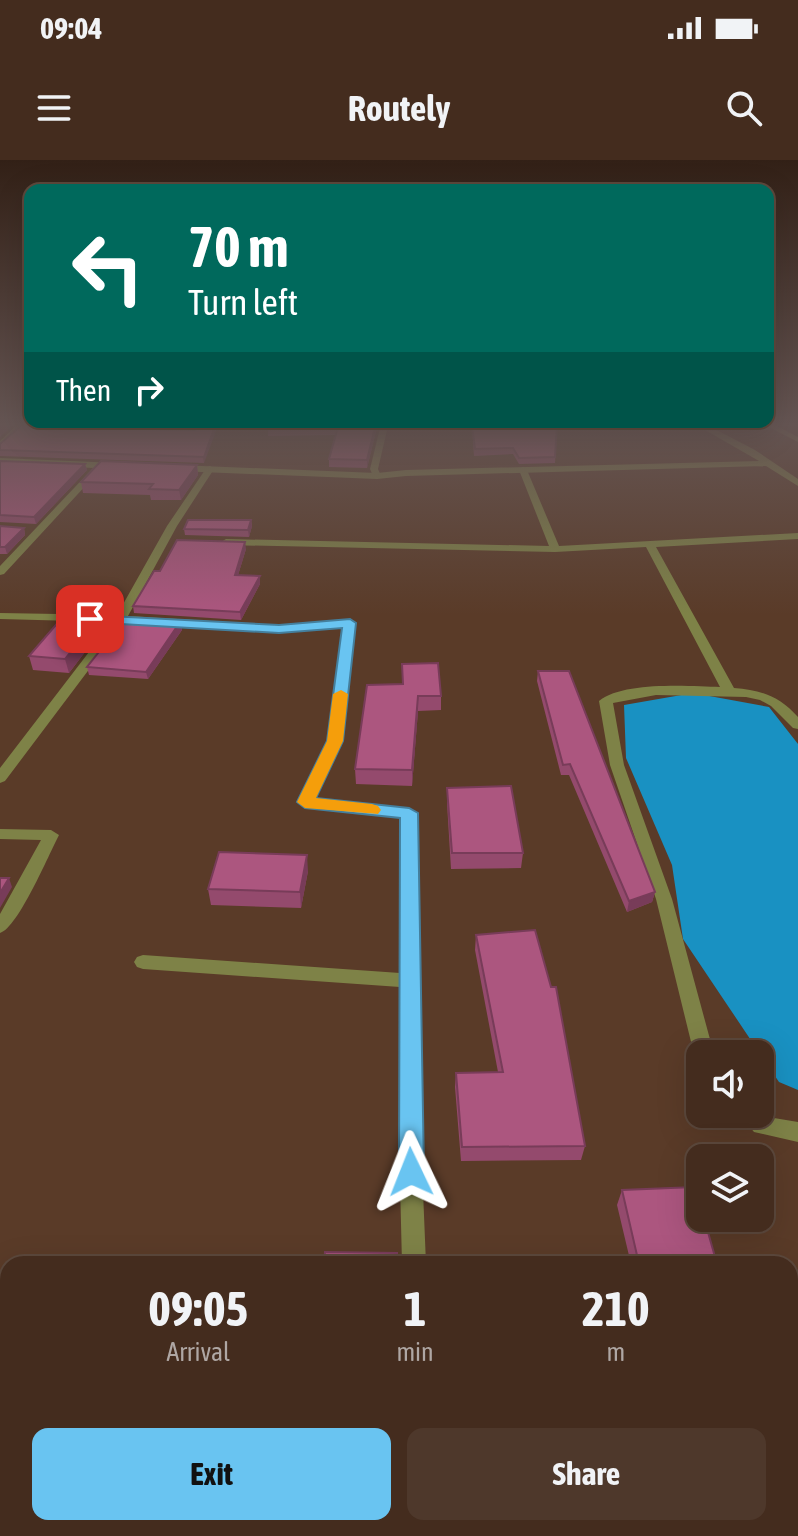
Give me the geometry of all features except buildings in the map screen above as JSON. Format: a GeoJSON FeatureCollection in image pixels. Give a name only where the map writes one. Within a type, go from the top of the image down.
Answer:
{"type":"FeatureCollection","features":[{"type":"Feature","properties":{"kind":"street"},"geometry":{"type":"LineString","coordinates":[[0,572],[80,487]]}},
{"type":"Feature","properties":{"kind":"street"},"geometry":{"type":"LineString","coordinates":[[0,778],[121,619],[172,541],[200,487]]}},
{"type":"Feature","properties":{"kind":"street"},"geometry":{"type":"LineString","coordinates":[[530,487],[555,549]]}},
{"type":"Feature","properties":{"kind":"street"},"geometry":{"type":"LineString","coordinates":[[26,529],[39,530]]}},
{"type":"Feature","properties":{"kind":"street"},"geometry":{"type":"LineString","coordinates":[[211,542],[555,549],[798,536]]}},
{"type":"Feature","properties":{"kind":"street"},"geometry":{"type":"LineString","coordinates":[[650,546],[730,693]]}},
{"type":"Feature","properties":{"kind":"street"},"geometry":{"type":"LineString","coordinates":[[0,616],[121,619],[279,629],[350,623],[335,741],[305,802],[409,813],[414,1256]]}},
{"type":"Feature","properties":{"kind":"street"},"geometry":{"type":"LineString","coordinates":[[700,1040],[664,899],[617,765],[606,701],[613,695],[638,690],[758,694],[770,699],[798,725]]}},
{"type":"Feature","properties":{"kind":"street"},"geometry":{"type":"LineString","coordinates":[[0,834],[51,835],[17,902],[0,927]]}},
{"type":"Feature","properties":{"kind":"street"},"geometry":{"type":"LineString","coordinates":[[143,962],[410,981]]}},
{"type":"Feature","properties":{"kind":"street"},"geometry":{"type":"LineString","coordinates":[[774,1127],[798,1132]]}},
{"type":"Feature","properties":{"kind":"water"},"geometry":{"type":"Polygon","coordinates":[[[693,693],[769,707],[798,744],[798,1090],[779,1082],[774,1075],[774,1040],[751,1040],[683,939],[672,865],[626,758],[624,705],[693,693]]]}},
{"type":"Feature","properties":{"kind":"slow traffic"},"geometry":{"type":"LineString","coordinates":[[341,694],[335,741],[305,802],[372,810]]}},
{"type":"Feature","properties":{"kind":"route"},"geometry":{"type":"LineString","coordinates":[[90,619],[279,629],[350,623],[335,741],[305,802],[409,813],[411,1172]]}}]}
